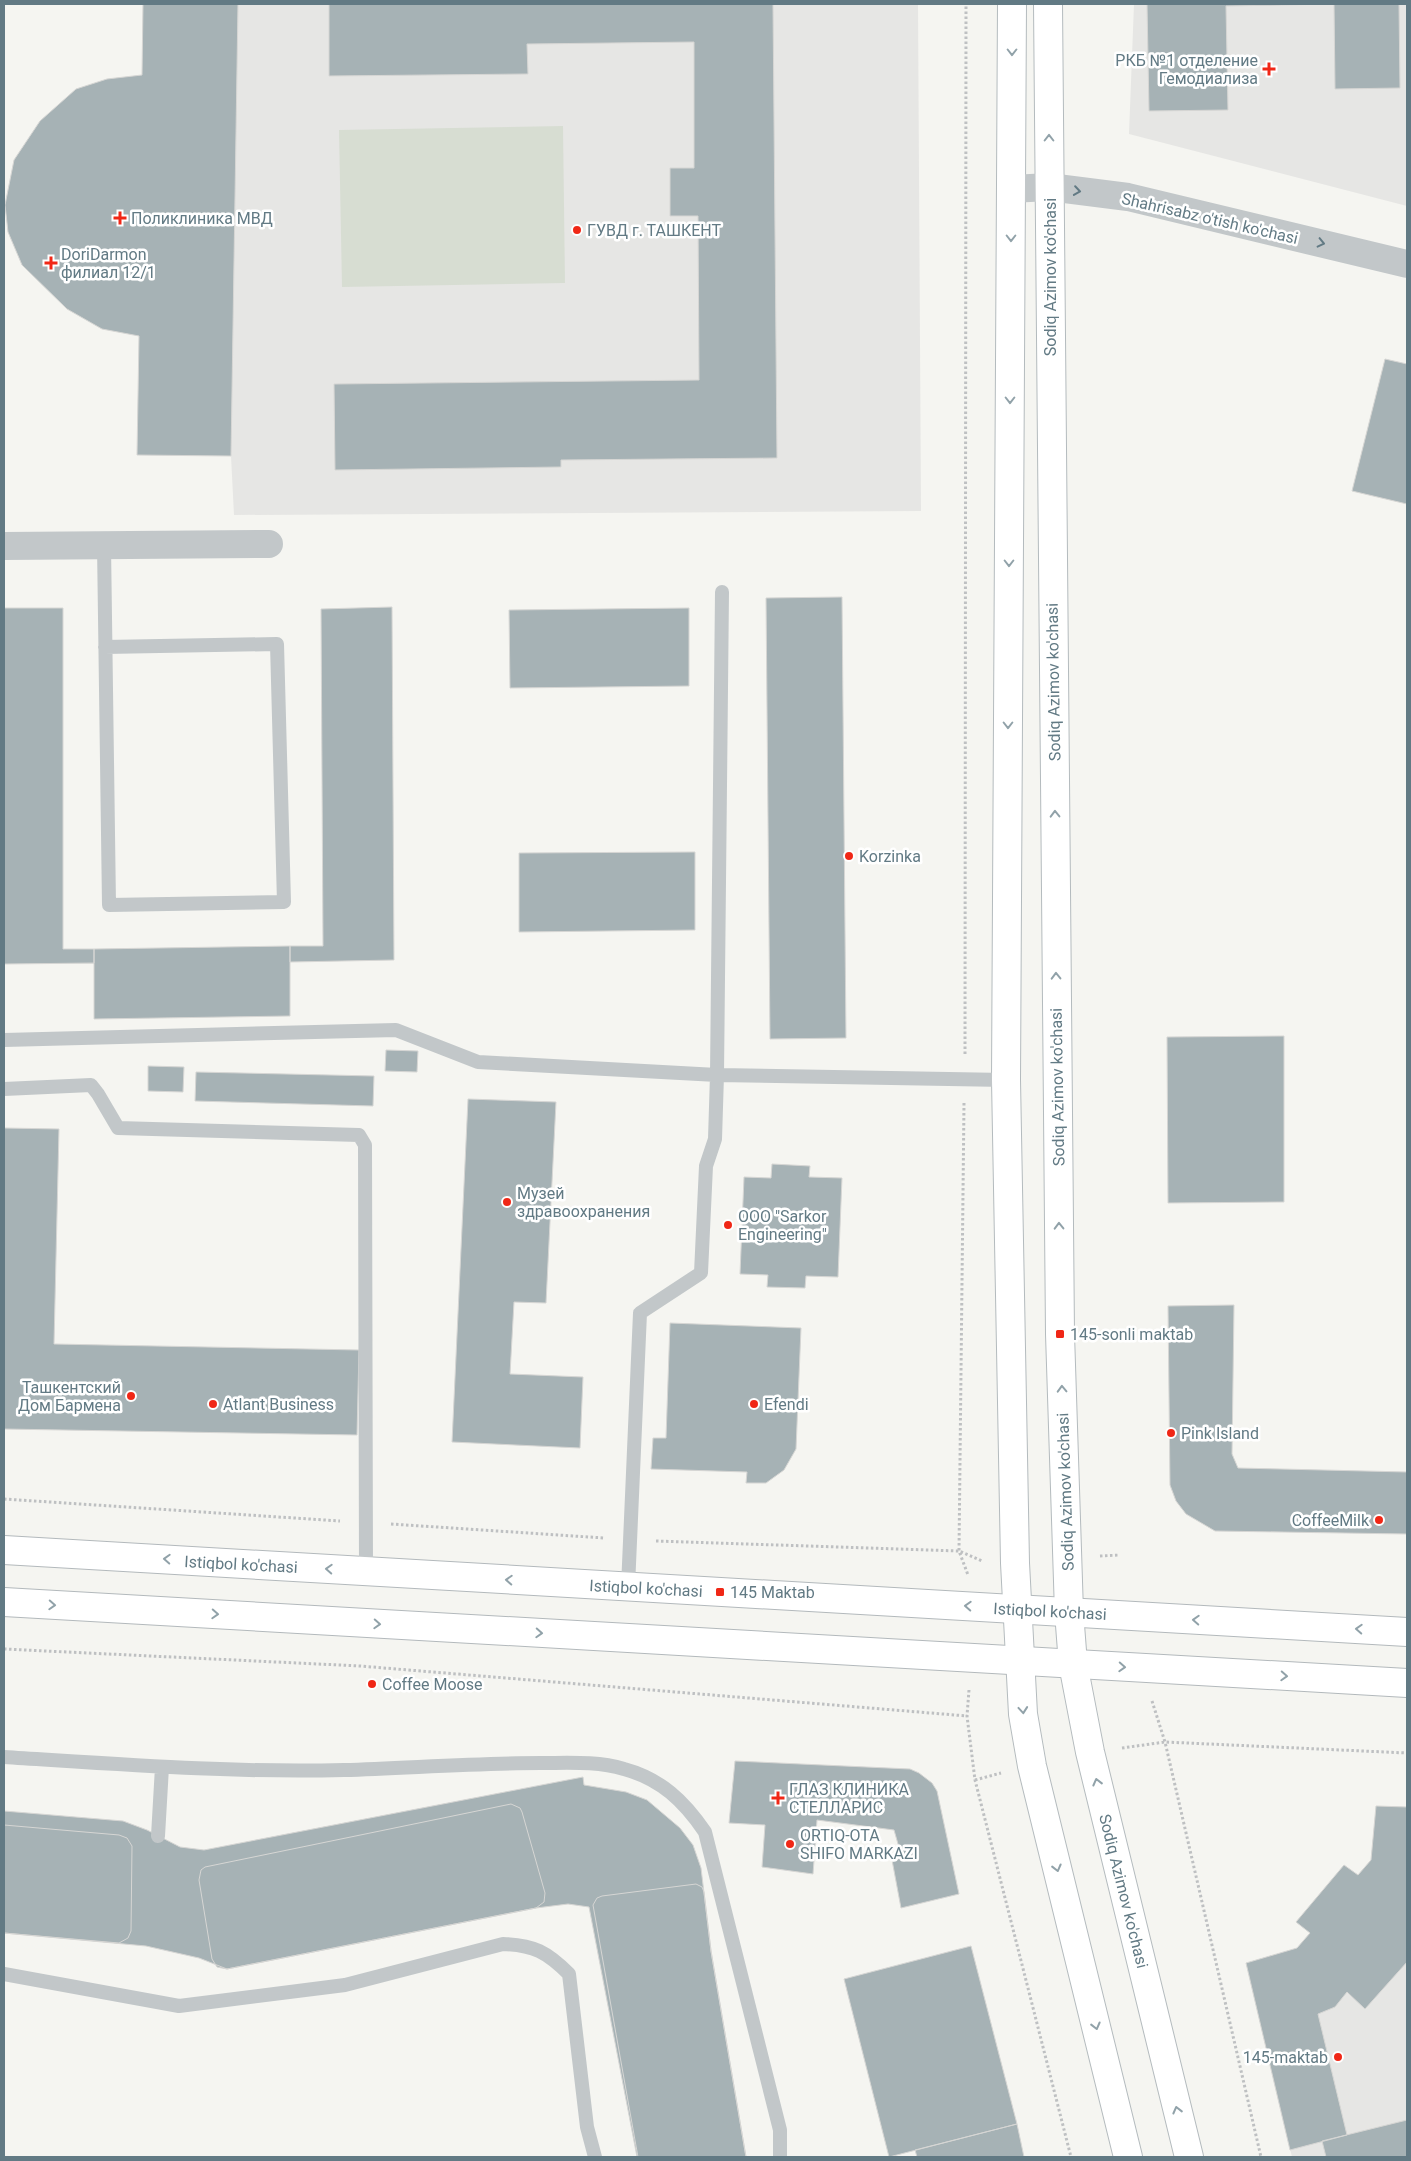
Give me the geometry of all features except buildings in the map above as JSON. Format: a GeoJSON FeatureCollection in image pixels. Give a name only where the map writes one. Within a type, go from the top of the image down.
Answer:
{"type":"FeatureCollection","features":[{"type":"Feature","properties":{"kind":"main road"},"geometry":{"type":"LineString","coordinates":[[1012,4],[1006,1080],[1017,1610],[1023,1714],[1032,1766],[1128,2157]]}},
{"type":"Feature","properties":{"kind":"main road","name":"Sodiq Azimov ko'chasi"},"geometry":{"type":"LineString","coordinates":[[1048,4],[1060,1334],[1069,1612],[1073,1664],[1090,1752],[1189,2157]]}},
{"type":"Feature","properties":{"kind":"main road","name":"Istiqbol ko'chasi"},"geometry":{"type":"LineString","coordinates":[[4,1550],[1407,1632]]}},
{"type":"Feature","properties":{"kind":"main road"},"geometry":{"type":"LineString","coordinates":[[4,1602],[1407,1683]]}},
{"type":"Feature","properties":{"kind":"street","name":"Shahrisabz o'tish ko'chasi"},"geometry":{"type":"LineString","coordinates":[[1011,189],[1050,187],[1128,197],[1407,264]]}},
{"type":"Feature","properties":{"kind":"street"},"geometry":{"type":"LineString","coordinates":[[4,546],[270,544]]}},
{"type":"Feature","properties":{"kind":"lane"},"geometry":{"type":"LineString","coordinates":[[104,545],[109,905],[284,902],[277,644],[106,647]]}},
{"type":"Feature","properties":{"kind":"lane"},"geometry":{"type":"LineString","coordinates":[[628,1586],[640,1313],[701,1273],[706,1166],[715,1139],[722,592]]}},
{"type":"Feature","properties":{"kind":"lane"},"geometry":{"type":"LineString","coordinates":[[4,1040],[396,1030],[478,1062],[717,1075],[1006,1080]]}},
{"type":"Feature","properties":{"kind":"lane"},"geometry":{"type":"LineString","coordinates":[[4,1089],[91,1085],[118,1128],[358,1135],[365,1145],[366,1571]]}},
{"type":"Feature","properties":{"kind":"lane"},"geometry":{"type":"LineString","coordinates":[[4,1758],[162,1767],[341,1770],[499,1763],[600,1763],[626,1769],[650,1779],[671,1791],[690,1810],[705,1832],[780,2130],[780,2157]]}},
{"type":"Feature","properties":{"kind":"lane"},"geometry":{"type":"LineString","coordinates":[[158,1836],[162,1767]]}},
{"type":"Feature","properties":{"kind":"lane"},"geometry":{"type":"LineString","coordinates":[[4,1974],[179,2006],[345,1985],[503,1944],[525,1944],[543,1952],[569,1974],[587,2128],[595,2157]]}},
{"type":"Feature","properties":{"kind":"path"},"geometry":{"type":"LineString","coordinates":[[966,4],[965,1080],[959,1551],[969,1578]]}},
{"type":"Feature","properties":{"kind":"path"},"geometry":{"type":"LineString","coordinates":[[4,1499],[342,1521]]}},
{"type":"Feature","properties":{"kind":"path"},"geometry":{"type":"LineString","coordinates":[[382,1524],[630,1540],[959,1551],[986,1563]]}},
{"type":"Feature","properties":{"kind":"path"},"geometry":{"type":"LineString","coordinates":[[1092,1556],[1120,1555]]}},
{"type":"Feature","properties":{"kind":"path"},"geometry":{"type":"LineString","coordinates":[[4,1649],[360,1666],[967,1716]]}},
{"type":"Feature","properties":{"kind":"path"},"geometry":{"type":"LineString","coordinates":[[1141,1668],[1165,1742],[1261,2157]]}},
{"type":"Feature","properties":{"kind":"path"},"geometry":{"type":"LineString","coordinates":[[968,1702],[967,1716],[975,1780],[1071,2157]]}},
{"type":"Feature","properties":{"kind":"path"},"geometry":{"type":"LineString","coordinates":[[1090,1752],[1165,1742],[1407,1753]]}},
{"type":"Feature","properties":{"kind":"shaded area","name":"ГУВД г. ТАШКЕНТ"},"geometry":{"type":"Polygon","coordinates":[[[238,4],[918,4],[921,511],[234,515],[231,456],[238,4]]]}},
{"type":"Feature","properties":{"kind":"shaded area","name":"РКБ №1 отделение Гемодиализа"},"geometry":{"type":"Polygon","coordinates":[[[1134,4],[1407,4],[1407,206],[1129,134],[1134,4]]]}},
{"type":"Feature","properties":{"kind":"shaded area"},"geometry":{"type":"Polygon","coordinates":[[[563,126],[565,283],[342,287],[339,130],[563,126]]]}},
{"type":"Feature","properties":{"kind":"shaded area","name":"145-maktab"},"geometry":{"type":"Polygon","coordinates":[[[1376,1806],[1407,1807],[1407,2157],[1292,2157],[1246,1963],[1297,1948],[1310,1933],[1296,1922],[1344,1865],[1358,1875],[1371,1860],[1376,1806]]]}},
{"type":"Feature","properties":{"kind":"place","name":"РКБ №1 отделение Гемодиализа"},"geometry":{"type":"Point","coordinates":[1269,69]}},
{"type":"Feature","properties":{"kind":"place","name":"Поликлиника МВД"},"geometry":{"type":"Point","coordinates":[120,218]}},
{"type":"Feature","properties":{"kind":"place","name":"ГУВД г. ТАШКЕНТ"},"geometry":{"type":"Point","coordinates":[577,230]}},
{"type":"Feature","properties":{"kind":"place","name":"DoriDarmon филиал 12/1"},"geometry":{"type":"Point","coordinates":[51,263]}},
{"type":"Feature","properties":{"kind":"place","name":"Korzinka"},"geometry":{"type":"Point","coordinates":[849,856]}},
{"type":"Feature","properties":{"kind":"place","name":"Музей здравоохранения"},"geometry":{"type":"Point","coordinates":[507,1202]}},
{"type":"Feature","properties":{"kind":"place","name":"ООО \"Sarkor Engineering\""},"geometry":{"type":"Point","coordinates":[728,1225]}},
{"type":"Feature","properties":{"kind":"place","name":"145-sonli maktab"},"geometry":{"type":"Point","coordinates":[1060,1334]}},
{"type":"Feature","properties":{"kind":"place","name":"Ташкентский Дом Бармена"},"geometry":{"type":"Point","coordinates":[131,1396]}},
{"type":"Feature","properties":{"kind":"place","name":"Atlant Business"},"geometry":{"type":"Point","coordinates":[213,1404]}},
{"type":"Feature","properties":{"kind":"place","name":"Efendi"},"geometry":{"type":"Point","coordinates":[754,1404]}},
{"type":"Feature","properties":{"kind":"place","name":"Pink Island"},"geometry":{"type":"Point","coordinates":[1171,1433]}},
{"type":"Feature","properties":{"kind":"place","name":"CoffeeMilk"},"geometry":{"type":"Point","coordinates":[1379,1520]}},
{"type":"Feature","properties":{"kind":"place","name":"145 Maktab"},"geometry":{"type":"Point","coordinates":[720,1592]}},
{"type":"Feature","properties":{"kind":"place","name":"Coffee Moose"},"geometry":{"type":"Point","coordinates":[372,1684]}},
{"type":"Feature","properties":{"kind":"place","name":"ГЛАЗ КЛИНИКА СТЕЛЛАРИС"},"geometry":{"type":"Point","coordinates":[778,1798]}},
{"type":"Feature","properties":{"kind":"place","name":"ORTIQ-OTA SHIFO MARKAZI"},"geometry":{"type":"Point","coordinates":[790,1844]}},
{"type":"Feature","properties":{"kind":"place","name":"145-maktab"},"geometry":{"type":"Point","coordinates":[1338,2057]}}]}
